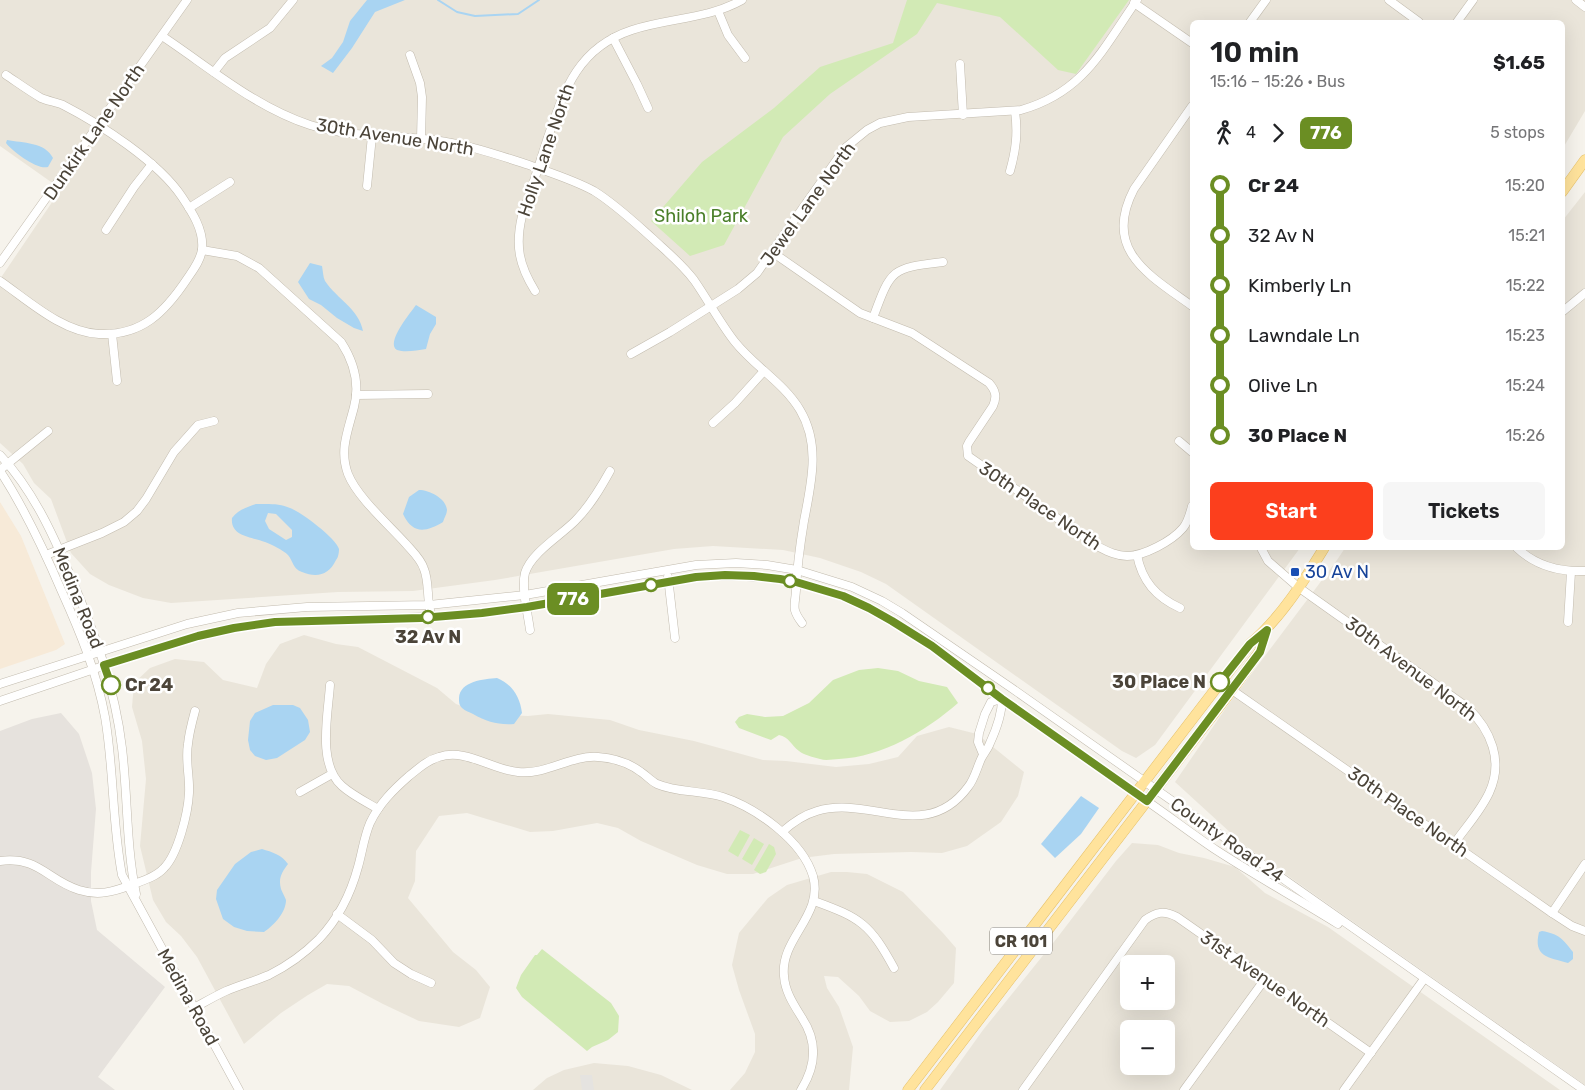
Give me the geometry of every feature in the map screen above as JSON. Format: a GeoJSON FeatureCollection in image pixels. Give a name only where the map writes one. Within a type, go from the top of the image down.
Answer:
{"type":"FeatureCollection","features":[{"type":"Feature","properties":{"kind":"main road"},"geometry":{"type":"LineString","coordinates":[[1565,188],[1585,160]]}},
{"type":"Feature","properties":{"kind":"main road","name":"CR 101"},"geometry":{"type":"LineString","coordinates":[[908,1090],[1250,644],[1267,630],[1323,550]]}},
{"type":"Feature","properties":{"kind":"main road","name":"CR 101"},"geometry":{"type":"LineString","coordinates":[[925,1090],[1232,690],[1260,652],[1267,630]]}},
{"type":"Feature","properties":{"kind":"street","name":"Dunkirk Lane North"},"geometry":{"type":"LineString","coordinates":[[0,263],[187,0]]}},
{"type":"Feature","properties":{"kind":"street"},"geometry":{"type":"LineString","coordinates":[[214,72],[225,58],[270,28],[293,0]]}},
{"type":"Feature","properties":{"kind":"street","name":"Holly Lane North"},"geometry":{"type":"LineString","coordinates":[[535,292],[521,263],[519,231],[566,87],[575,72],[587,58],[613,38],[648,26],[718,12],[742,0]]}},
{"type":"Feature","properties":{"kind":"street"},"geometry":{"type":"LineString","coordinates":[[1251,20],[1266,0]]}},
{"type":"Feature","properties":{"kind":"street"},"geometry":{"type":"LineString","coordinates":[[1389,0],[1416,20]]}},
{"type":"Feature","properties":{"kind":"street"},"geometry":{"type":"LineString","coordinates":[[1458,20],[1473,0]]}},
{"type":"Feature","properties":{"kind":"street"},"geometry":{"type":"LineString","coordinates":[[1576,0],[1585,8]]}},
{"type":"Feature","properties":{"kind":"street"},"geometry":{"type":"LineString","coordinates":[[1135,2],[1190,42]]}},
{"type":"Feature","properties":{"kind":"street","name":"Jewel Lane North"},"geometry":{"type":"LineString","coordinates":[[631,354],[748,282],[757,273],[845,148],[867,130],[880,123],[894,119],[1015,111],[1038,105],[1054,98],[1076,82],[1094,62],[1135,2]]}},
{"type":"Feature","properties":{"kind":"street"},"geometry":{"type":"LineString","coordinates":[[718,12],[728,35],[745,58]]}},
{"type":"Feature","properties":{"kind":"street","name":"30th Avenue North"},"geometry":{"type":"LineString","coordinates":[[162,36],[249,96],[286,116],[310,125],[334,131],[372,136],[452,143],[479,149],[574,181],[614,205],[681,266],[693,280],[734,341],[743,352],[791,397],[808,426],[812,442],[812,476],[796,576],[794,612],[802,623]]}},
{"type":"Feature","properties":{"kind":"street"},"geometry":{"type":"LineString","coordinates":[[613,38],[648,108]]}},
{"type":"Feature","properties":{"kind":"street"},"geometry":{"type":"LineString","coordinates":[[410,55],[420,83],[422,97],[421,139]]}},
{"type":"Feature","properties":{"kind":"street"},"geometry":{"type":"LineString","coordinates":[[960,64],[963,115]]}},
{"type":"Feature","properties":{"kind":"street"},"geometry":{"type":"LineString","coordinates":[[0,281],[69,327],[83,332],[112,334],[127,332],[154,319],[164,309],[174,298],[193,269],[202,250],[199,228],[189,208],[170,180],[152,164],[98,125],[61,104],[43,99],[6,74]]}},
{"type":"Feature","properties":{"kind":"street"},"geometry":{"type":"LineString","coordinates":[[1190,109],[1134,189],[1128,202],[1124,229],[1132,256],[1140,267],[1190,304]]}},
{"type":"Feature","properties":{"kind":"street"},"geometry":{"type":"LineString","coordinates":[[1010,171],[1017,136],[1015,111]]}},
{"type":"Feature","properties":{"kind":"street"},"geometry":{"type":"LineString","coordinates":[[367,186],[372,136]]}},
{"type":"Feature","properties":{"kind":"street"},"geometry":{"type":"LineString","coordinates":[[106,230],[134,187],[152,164]]}},
{"type":"Feature","properties":{"kind":"street"},"geometry":{"type":"LineString","coordinates":[[189,208],[230,182]]}},
{"type":"Feature","properties":{"kind":"street"},"geometry":{"type":"LineString","coordinates":[[202,250],[237,256],[253,264],[341,342],[349,354],[354,367],[356,395],[343,448],[348,475],[365,500],[418,557],[424,568],[432,617]]}},
{"type":"Feature","properties":{"kind":"street"},"geometry":{"type":"LineString","coordinates":[[772,252],[855,310],[873,318],[884,289],[896,272],[914,265],[943,262]]}},
{"type":"Feature","properties":{"kind":"street"},"geometry":{"type":"LineString","coordinates":[[1565,310],[1585,293]]}},
{"type":"Feature","properties":{"kind":"street","name":"30th Place North"},"geometry":{"type":"LineString","coordinates":[[873,318],[912,333],[990,382],[996,394],[993,406],[968,442],[968,456],[1097,546],[1116,554],[1137,555]]}},
{"type":"Feature","properties":{"kind":"street"},"geometry":{"type":"LineString","coordinates":[[112,334],[117,381]]}},
{"type":"Feature","properties":{"kind":"street"},"geometry":{"type":"LineString","coordinates":[[713,423],[764,371]]}},
{"type":"Feature","properties":{"kind":"street"},"geometry":{"type":"LineString","coordinates":[[356,395],[428,394]]}},
{"type":"Feature","properties":{"kind":"street"},"geometry":{"type":"LineString","coordinates":[[46,555],[102,533],[124,522],[137,511],[146,499],[174,452],[198,425],[214,420]]}},
{"type":"Feature","properties":{"kind":"street"},"geometry":{"type":"LineString","coordinates":[[0,470],[48,431]]}},
{"type":"Feature","properties":{"kind":"street"},"geometry":{"type":"LineString","coordinates":[[1179,441],[1190,450]]}},
{"type":"Feature","properties":{"kind":"street","name":"Medina Road"},"geometry":{"type":"LineString","coordinates":[[0,455],[30,494],[59,549],[90,621],[111,686],[122,747],[132,885],[138,904],[239,1090]]}},
{"type":"Feature","properties":{"kind":"street","name":"Medina Road"},"geometry":{"type":"LineString","coordinates":[[0,470],[19,499],[46,555],[93,669],[105,717],[117,850],[122,875],[132,885]]}},
{"type":"Feature","properties":{"kind":"street"},"geometry":{"type":"LineString","coordinates":[[530,630],[523,582],[528,564],[576,520],[589,505],[610,470]]}},
{"type":"Feature","properties":{"kind":"street"},"geometry":{"type":"LineString","coordinates":[[1180,608],[1163,599],[1149,586],[1142,574],[1137,555],[1157,547],[1176,534],[1188,520],[1190,513]]}},
{"type":"Feature","properties":{"kind":"street","name":"30th Avenue North"},"geometry":{"type":"LineString","coordinates":[[1263,550],[1268,561],[1298,587],[1467,707],[1485,727],[1494,753],[1495,767],[1493,780],[1489,793],[1482,805],[1454,844]]}},
{"type":"Feature","properties":{"kind":"street"},"geometry":{"type":"LineString","coordinates":[[1520,550],[1543,565],[1557,570],[1585,571]]}},
{"type":"Feature","properties":{"kind":"street","name":"County Road 24"},"geometry":{"type":"LineString","coordinates":[[0,684],[187,624],[236,613],[306,607],[429,605],[525,595],[696,566],[767,565],[869,608],[932,646],[1002,699],[1215,849],[1424,979]]}},
{"type":"Feature","properties":{"kind":"street"},"geometry":{"type":"LineString","coordinates":[[666,570],[674,638]]}},
{"type":"Feature","properties":{"kind":"street"},"geometry":{"type":"LineString","coordinates":[[1568,622],[1571,572]]}},
{"type":"Feature","properties":{"kind":"street","name":"County Road 24"},"geometry":{"type":"LineString","coordinates":[[0,701],[104,665],[198,636],[275,622],[432,617],[527,607],[696,577],[725,575],[796,576],[852,587],[902,614],[1010,687],[1584,1090]]}},
{"type":"Feature","properties":{"kind":"street"},"geometry":{"type":"LineString","coordinates":[[330,685],[326,748],[332,774],[340,785],[378,809]]}},
{"type":"Feature","properties":{"kind":"street"},"geometry":{"type":"LineString","coordinates":[[782,832],[792,822],[805,815],[826,809],[847,808],[922,816],[934,813],[952,804],[969,786],[983,754],[990,744],[1002,708],[1002,699],[1010,687]]}},
{"type":"Feature","properties":{"kind":"street","name":"30th Place North"},"geometry":{"type":"LineString","coordinates":[[1232,690],[1552,913],[1572,926],[1585,931]]}},
{"type":"Feature","properties":{"kind":"street"},"geometry":{"type":"LineString","coordinates":[[983,754],[978,742],[982,723],[991,702],[1002,699]]}},
{"type":"Feature","properties":{"kind":"street"},"geometry":{"type":"LineString","coordinates":[[0,861],[14,860],[27,862],[69,886],[94,894],[103,894],[156,875],[164,868],[175,850],[188,806],[187,745],[195,711]]}},
{"type":"Feature","properties":{"kind":"street"},"geometry":{"type":"LineString","coordinates":[[194,1008],[225,991],[270,975],[288,964],[320,938],[337,914],[352,886],[367,833],[378,809],[398,785],[429,761],[438,757],[458,755],[516,772],[528,773],[539,772],[574,759],[588,756],[602,757],[629,764],[655,783],[668,788],[706,793],[753,810],[782,832],[808,866],[812,876],[814,901],[807,919],[786,954],[784,965],[786,989],[805,1022],[813,1044],[812,1068],[801,1090]]}},
{"type":"Feature","properties":{"kind":"street"},"geometry":{"type":"LineString","coordinates":[[300,792],[332,774]]}},
{"type":"Feature","properties":{"kind":"street"},"geometry":{"type":"LineString","coordinates":[[1552,913],[1585,864]]}},
{"type":"Feature","properties":{"kind":"street"},"geometry":{"type":"LineString","coordinates":[[814,901],[853,916],[865,925],[875,936],[894,968]]}},
{"type":"Feature","properties":{"kind":"street","name":"31st Avenue North"},"geometry":{"type":"LineString","coordinates":[[1024,1090],[1145,920],[1157,913],[1164,912],[1176,917],[1371,1053]]}},
{"type":"Feature","properties":{"kind":"street"},"geometry":{"type":"LineString","coordinates":[[337,914],[372,940],[394,963],[411,974],[431,983]]}},
{"type":"Feature","properties":{"kind":"street"},"geometry":{"type":"LineString","coordinates":[[1184,1090],[1265,979]]}},
{"type":"Feature","properties":{"kind":"street"},"geometry":{"type":"LineString","coordinates":[[1344,1090],[1424,979]]}},
{"type":"Feature","properties":{"kind":"shaded area"},"geometry":{"type":"Polygon","coordinates":[[[0,0],[1585,0],[1585,111],[1565,145],[1565,20],[1190,20],[1190,550],[1299,550],[1155,745],[1136,758],[1122,751],[886,584],[861,572],[820,558],[783,550],[713,546],[674,549],[495,580],[413,591],[338,592],[171,603],[143,598],[109,585],[90,574],[71,553],[51,499],[34,483],[23,464],[0,443],[0,279],[61,189],[0,146],[0,0]]]}},
{"type":"Feature","properties":{"kind":"shaded area"},"geometry":{"type":"Polygon","coordinates":[[[1585,192],[1585,1085],[1244,845],[1175,782],[1228,705],[1344,550],[1565,550],[1565,217],[1585,192]]]}},
{"type":"Feature","properties":{"kind":"shaded area"},"geometry":{"type":"Polygon","coordinates":[[[0,502],[21,536],[65,644],[56,650],[0,669],[0,502]]]}},
{"type":"Feature","properties":{"kind":"shaded area"},"geometry":{"type":"Polygon","coordinates":[[[304,635],[336,644],[358,647],[437,688],[456,704],[483,714],[528,716],[548,714],[610,720],[639,730],[694,741],[763,760],[836,767],[869,764],[898,757],[917,736],[949,727],[977,734],[1024,772],[1018,796],[1001,822],[967,846],[942,853],[834,854],[802,858],[753,874],[727,874],[697,865],[641,841],[618,828],[597,823],[553,831],[530,832],[467,813],[439,816],[416,851],[415,881],[408,898],[453,952],[476,970],[490,987],[480,1018],[459,1027],[419,1021],[349,986],[327,984],[281,1013],[244,1044],[197,957],[181,936],[166,922],[153,900],[140,846],[146,779],[142,741],[132,707],[134,683],[150,668],[175,659],[204,662],[223,680],[257,688],[266,664],[280,644],[304,635]]]}},
{"type":"Feature","properties":{"kind":"shaded area"},"geometry":{"type":"Polygon","coordinates":[[[61,713],[79,734],[92,773],[96,809],[91,872],[91,901],[97,930],[165,987],[98,1077],[115,1090],[0,1090],[0,731],[32,719],[61,713]]]}},
{"type":"Feature","properties":{"kind":"shaded area"},"geometry":{"type":"Polygon","coordinates":[[[1132,843],[1158,845],[1179,853],[1235,867],[1265,893],[1328,927],[1560,1090],[940,1090],[983,1030],[1132,843]]]}},
{"type":"Feature","properties":{"kind":"shaded area"},"geometry":{"type":"Polygon","coordinates":[[[831,872],[867,874],[903,892],[956,948],[954,983],[927,1012],[909,1021],[890,1022],[870,1011],[859,996],[838,977],[824,976],[827,988],[839,1007],[853,1047],[849,1090],[730,1090],[745,1073],[755,1052],[755,1034],[732,965],[739,933],[768,898],[787,885],[831,872]]]}},
{"type":"Feature","properties":{"kind":"shaded area"},"geometry":{"type":"Polygon","coordinates":[[[594,1063],[628,1066],[661,1075],[692,1090],[533,1090],[547,1078],[564,1070],[594,1063]]]}},
{"type":"Feature","properties":{"kind":"shaded area"},"geometry":{"type":"Polygon","coordinates":[[[580,1075],[592,1075],[594,1090],[582,1090],[580,1075]]]}},
{"type":"Feature","properties":{"kind":"green space","name":"Shiloh Park"},"geometry":{"type":"Polygon","coordinates":[[[907,0],[1129,0],[1076,74],[1058,70],[1000,17],[937,3],[917,34],[830,94],[783,137],[724,245],[690,256],[651,221],[702,162],[774,108],[820,67],[893,43],[907,0]]]}},
{"type":"Feature","properties":{"kind":"green space"},"geometry":{"type":"Polygon","coordinates":[[[878,668],[898,671],[919,681],[947,687],[958,703],[932,723],[903,741],[871,753],[839,759],[825,760],[803,754],[788,739],[782,736],[779,735],[771,740],[739,728],[735,722],[739,717],[747,714],[765,717],[783,716],[809,703],[833,680],[859,670],[878,668]]]}},
{"type":"Feature","properties":{"kind":"green space"},"geometry":{"type":"Polygon","coordinates":[[[740,830],[750,835],[738,857],[728,851],[740,830]]]}},
{"type":"Feature","properties":{"kind":"green space"},"geometry":{"type":"Polygon","coordinates":[[[754,838],[764,844],[752,865],[742,859],[754,838]]]}},
{"type":"Feature","properties":{"kind":"green space"},"geometry":{"type":"Polygon","coordinates":[[[769,844],[774,847],[776,854],[766,872],[760,874],[754,870],[769,844]]]}},
{"type":"Feature","properties":{"kind":"green space"},"geometry":{"type":"Polygon","coordinates":[[[542,949],[611,1003],[619,1016],[618,1032],[608,1040],[587,1051],[522,997],[516,988],[521,975],[535,955],[542,949]]]}},
{"type":"Feature","properties":{"kind":"water"},"geometry":{"type":"Polygon","coordinates":[[[367,0],[405,0],[375,12],[333,73],[321,66],[332,58],[343,42],[350,21],[367,0]]]}},
{"type":"Feature","properties":{"kind":"water"},"geometry":{"type":"Polygon","coordinates":[[[7,140],[39,146],[45,149],[53,158],[48,167],[38,166],[14,151],[6,143],[7,140]]]}},
{"type":"Feature","properties":{"kind":"water"},"geometry":{"type":"Polygon","coordinates":[[[310,263],[322,266],[325,281],[357,316],[363,331],[337,318],[321,305],[309,299],[298,282],[310,263]]]}},
{"type":"Feature","properties":{"kind":"water"},"geometry":{"type":"Polygon","coordinates":[[[416,305],[436,317],[436,324],[430,334],[426,349],[397,350],[394,346],[396,335],[416,305]]]}},
{"type":"Feature","properties":{"kind":"water"},"geometry":{"type":"Polygon","coordinates":[[[419,490],[427,491],[440,498],[447,510],[443,522],[431,528],[420,530],[411,526],[403,514],[409,497],[419,490]]]}},
{"type":"Feature","properties":{"kind":"water"},"geometry":{"type":"Polygon","coordinates":[[[256,504],[286,506],[310,520],[325,532],[339,549],[338,557],[330,569],[318,575],[299,571],[288,555],[280,549],[238,533],[232,524],[232,518],[240,511],[256,504]],[[268,513],[265,521],[269,529],[286,540],[292,537],[292,530],[276,514],[268,513]]]}},
{"type":"Feature","properties":{"kind":"water"},"geometry":{"type":"Polygon","coordinates":[[[497,678],[511,687],[519,702],[522,713],[514,724],[488,721],[465,710],[460,705],[460,692],[468,684],[497,678]]]}},
{"type":"Feature","properties":{"kind":"water"},"geometry":{"type":"Polygon","coordinates":[[[273,705],[293,705],[300,708],[308,720],[310,732],[305,740],[277,758],[266,760],[255,756],[250,750],[248,740],[250,721],[255,713],[273,705]]]}},
{"type":"Feature","properties":{"kind":"water"},"geometry":{"type":"Polygon","coordinates":[[[1081,796],[1099,808],[1081,834],[1055,858],[1041,844],[1081,796]]]}},
{"type":"Feature","properties":{"kind":"water"},"geometry":{"type":"Polygon","coordinates":[[[262,849],[280,856],[288,864],[280,878],[281,889],[286,900],[284,910],[278,919],[264,932],[247,931],[234,927],[223,919],[216,899],[217,890],[235,864],[251,852],[262,849]]]}},
{"type":"Feature","properties":{"kind":"water"},"geometry":{"type":"Polygon","coordinates":[[[1539,932],[1553,934],[1563,940],[1573,952],[1573,959],[1568,963],[1544,955],[1538,947],[1539,932]]]}},
{"type":"Feature","properties":{"kind":"waterway"},"geometry":{"type":"LineString","coordinates":[[438,0],[457,12],[475,16],[518,14],[539,0]]}},
{"type":"Feature","properties":{"kind":"bus line","name":"776"},"geometry":{"type":"LineString","coordinates":[[111,685],[104,665],[198,636],[234,628],[275,622],[452,616],[527,607],[696,577],[754,576],[796,582],[843,596],[892,621],[932,646],[1002,699],[1147,801],[1260,652],[1267,630],[1250,644],[1220,682]]}},
{"type":"Feature","properties":{"kind":"place","name":"30 Av N"},"geometry":{"type":"Point","coordinates":[1295,572]}},
{"type":"Feature","properties":{"kind":"place","name":"32 Av N"},"geometry":{"type":"Point","coordinates":[428,617]}},
{"type":"Feature","properties":{"kind":"place","name":"30 Place N"},"geometry":{"type":"Point","coordinates":[1220,682]}},
{"type":"Feature","properties":{"kind":"place","name":"Cr 24"},"geometry":{"type":"Point","coordinates":[111,685]}}]}
